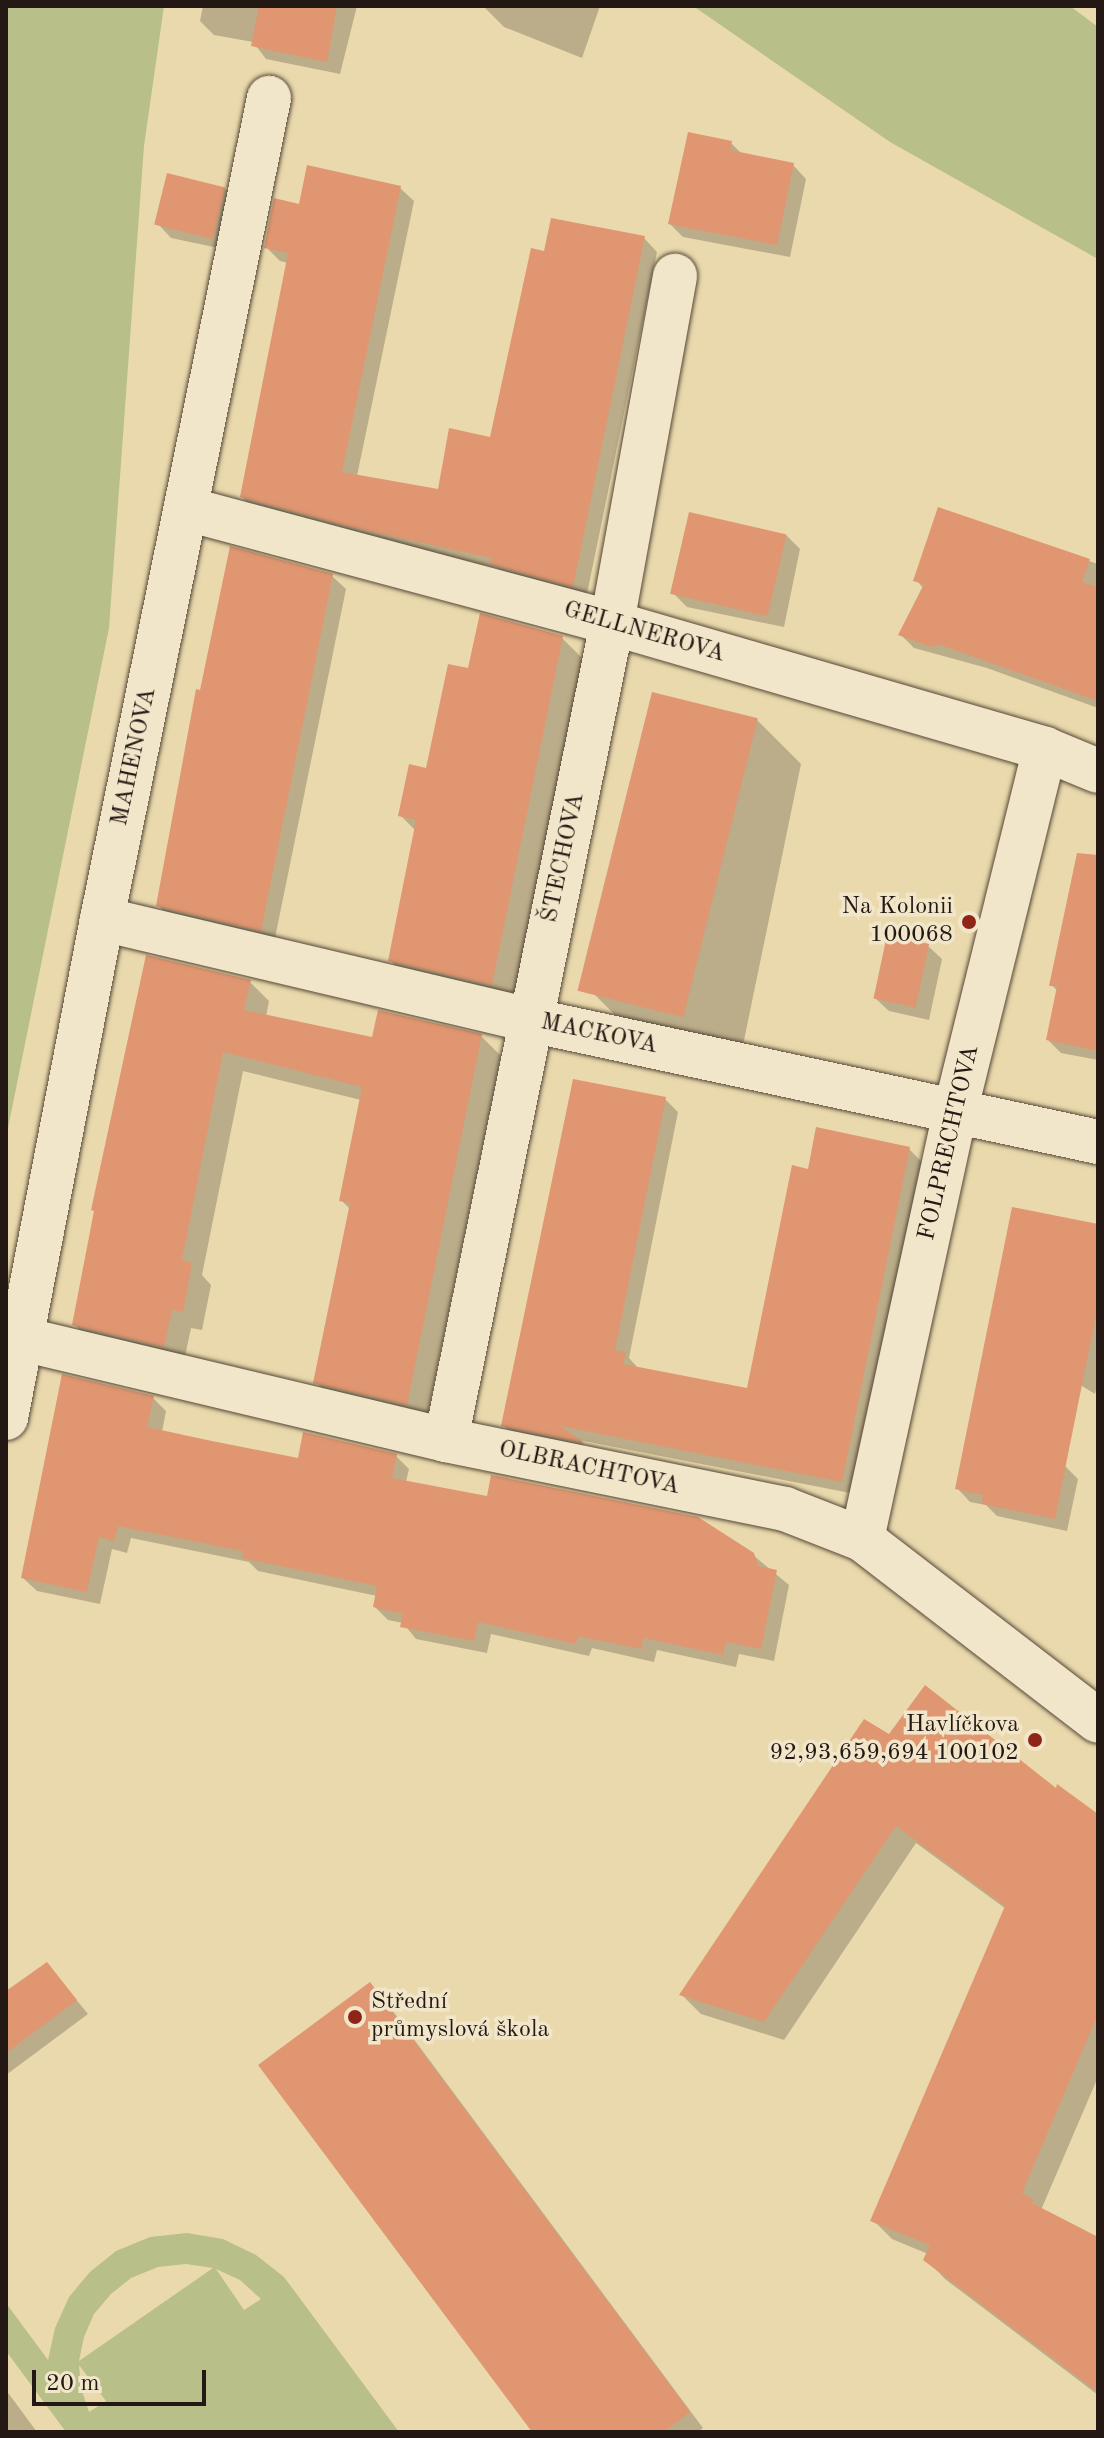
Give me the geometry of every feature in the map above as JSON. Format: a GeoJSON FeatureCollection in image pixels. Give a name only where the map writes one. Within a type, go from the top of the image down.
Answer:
{"type":"FeatureCollection","features":[{"type":"Feature","properties":{"kind":"street","name":"MAHENOVA"},"geometry":{"type":"LineString","coordinates":[[6,1418],[102,919],[269,98]]}},
{"type":"Feature","properties":{"kind":"street","name":"ŠTECHOVA"},"geometry":{"type":"LineString","coordinates":[[446,1440],[612,623],[675,276]]}},
{"type":"Feature","properties":{"kind":"street","name":"GELLNEROVA"},"geometry":{"type":"LineString","coordinates":[[187,509],[612,623],[1045,749],[1098,771]]}},
{"type":"Feature","properties":{"kind":"street","name":"FOLPRECHTOVA"},"geometry":{"type":"LineString","coordinates":[[862,1539],[955,1112],[1045,749]]}},
{"type":"Feature","properties":{"kind":"street","name":"MACKOVA"},"geometry":{"type":"LineString","coordinates":[[102,919],[530,1020],[1098,1142]]}},
{"type":"Feature","properties":{"kind":"street","name":"OLBRACHTOVA"},"geometry":{"type":"LineString","coordinates":[[22,1339],[446,1440],[785,1509],[862,1539],[1098,1721]]}},
{"type":"Feature","properties":{"kind":"green space"},"geometry":{"type":"Polygon","coordinates":[[[6,6],[164,6],[144,146],[109,628],[6,1138],[6,6]]]}},
{"type":"Feature","properties":{"kind":"green space"},"geometry":{"type":"Polygon","coordinates":[[[693,6],[1070,6],[1098,27],[1098,259],[890,142],[693,6]]]}},
{"type":"Feature","properties":{"kind":"green space"},"geometry":{"type":"Polygon","coordinates":[[[187,2233],[223,2239],[256,2255],[284,2277],[399,2432],[66,2432],[6,2351],[6,2303],[48,2360],[55,2328],[69,2297],[90,2272],[116,2251],[150,2237],[187,2233]],[[186,2264],[158,2267],[131,2278],[111,2294],[94,2314],[84,2337],[79,2361],[213,2268],[186,2264]],[[216,2269],[244,2310],[261,2299],[240,2280],[216,2269]],[[79,2365],[81,2388],[89,2412],[106,2401],[79,2365]]]}},
{"type":"Feature","properties":{"kind":"building"},"geometry":{"type":"Polygon","coordinates":[[[259,6],[337,6],[327,62],[251,46],[259,6]]]}},
{"type":"Feature","properties":{"kind":"building"},"geometry":{"type":"Polygon","coordinates":[[[688,132],[732,141],[730,150],[794,163],[777,245],[668,224],[688,132]]]}},
{"type":"Feature","properties":{"kind":"building"},"geometry":{"type":"Polygon","coordinates":[[[307,165],[401,186],[342,472],[438,489],[449,428],[490,437],[531,248],[544,251],[551,218],[645,236],[573,587],[490,564],[491,558],[343,525],[240,497],[288,253],[264,248],[274,198],[299,204],[307,165]]]}},
{"type":"Feature","properties":{"kind":"building"},"geometry":{"type":"Polygon","coordinates":[[[167,173],[225,188],[212,239],[154,224],[167,173]]]}},
{"type":"Feature","properties":{"kind":"building"},"geometry":{"type":"Polygon","coordinates":[[[938,507],[1090,559],[1082,582],[1098,587],[1098,701],[938,644],[931,647],[898,635],[924,584],[913,581],[938,507]]]}},
{"type":"Feature","properties":{"kind":"building"},"geometry":{"type":"Polygon","coordinates":[[[689,512],[786,534],[768,616],[670,594],[689,512]]]}},
{"type":"Feature","properties":{"kind":"building"},"geometry":{"type":"Polygon","coordinates":[[[230,546],[333,574],[261,931],[156,906],[196,689],[200,690],[230,546]]]}},
{"type":"Feature","properties":{"kind":"building"},"geometry":{"type":"Polygon","coordinates":[[[480,613],[563,636],[492,985],[388,961],[416,820],[398,816],[409,764],[426,768],[448,664],[468,668],[480,613]]]}},
{"type":"Feature","properties":{"kind":"building"},"geometry":{"type":"Polygon","coordinates":[[[652,692],[758,718],[683,1017],[577,991],[652,692]]]}},
{"type":"Feature","properties":{"kind":"building"},"geometry":{"type":"Polygon","coordinates":[[[1077,853],[1098,855],[1098,1051],[1046,1040],[1057,986],[1049,986],[1077,853]]]}},
{"type":"Feature","properties":{"kind":"building"},"geometry":{"type":"Polygon","coordinates":[[[887,935],[929,944],[916,1008],[873,999],[887,935]]]}},
{"type":"Feature","properties":{"kind":"building"},"geometry":{"type":"Polygon","coordinates":[[[146,955],[251,980],[244,1010],[372,1037],[378,1010],[482,1034],[407,1405],[313,1383],[350,1203],[339,1201],[362,1087],[223,1052],[182,1260],[192,1263],[183,1312],[172,1310],[164,1347],[72,1325],[94,1211],[91,1210],[146,955]]]}},
{"type":"Feature","properties":{"kind":"building"},"geometry":{"type":"Polygon","coordinates":[[[573,1079],[666,1097],[615,1350],[626,1352],[623,1364],[747,1388],[792,1165],[808,1169],[816,1127],[910,1147],[842,1482],[560,1426],[585,1443],[501,1426],[573,1079]]]}},
{"type":"Feature","properties":{"kind":"building"},"geometry":{"type":"Polygon","coordinates":[[[1012,1207],[1098,1224],[1098,1305],[1055,1519],[982,1504],[983,1495],[955,1489],[1012,1207]]]}},
{"type":"Feature","properties":{"kind":"building"},"geometry":{"type":"Polygon","coordinates":[[[62,1374],[154,1396],[147,1427],[298,1458],[303,1432],[397,1454],[392,1478],[487,1496],[491,1475],[698,1517],[754,1553],[758,1566],[777,1570],[761,1649],[726,1642],[723,1655],[644,1638],[641,1649],[578,1636],[576,1644],[478,1622],[474,1641],[400,1627],[403,1614],[373,1607],[377,1586],[242,1558],[243,1551],[118,1526],[114,1541],[99,1537],[87,1592],[21,1578],[62,1374]]]}},
{"type":"Feature","properties":{"kind":"building"},"geometry":{"type":"Polygon","coordinates":[[[925,1685],[1056,1788],[1057,1784],[1098,1814],[1098,2014],[1022,2193],[1034,2200],[1032,2203],[1098,2237],[1098,2392],[923,2260],[930,2245],[870,2221],[1005,1906],[896,1826],[764,2022],[679,1995],[864,1719],[889,1734],[925,1685]]]}},
{"type":"Feature","properties":{"kind":"building"},"geometry":{"type":"Polygon","coordinates":[[[47,1962],[77,2000],[6,2053],[6,1991],[47,1962]]]}},
{"type":"Feature","properties":{"kind":"building"},"geometry":{"type":"Polygon","coordinates":[[[370,1982],[690,2412],[664,2432],[532,2432],[258,2065],[370,1982]]]}},
{"type":"Feature","properties":{"kind":"place","name":"Na Kolonii 100068"},"geometry":{"type":"Point","coordinates":[969,922]}},
{"type":"Feature","properties":{"kind":"place","name":"Havlíčkova 92,93,659,694 100102"},"geometry":{"type":"Point","coordinates":[1035,1740]}},
{"type":"Feature","properties":{"kind":"place","name":"Střední průmyslová škola"},"geometry":{"type":"Point","coordinates":[355,2017]}}]}
